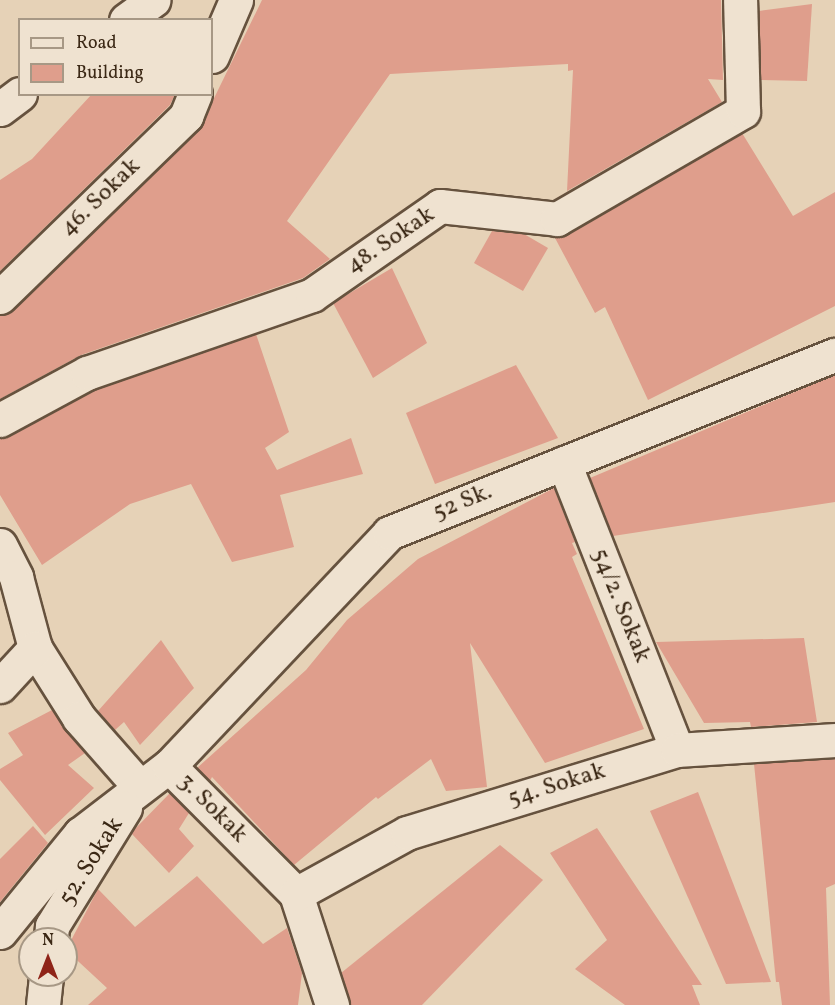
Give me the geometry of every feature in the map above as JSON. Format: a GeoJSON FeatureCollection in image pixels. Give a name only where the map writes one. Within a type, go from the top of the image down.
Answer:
{"type":"FeatureCollection","features":[{"type":"Feature","properties":{"kind":"street"},"geometry":{"type":"LineString","coordinates":[[129,18],[154,0]]}},
{"type":"Feature","properties":{"kind":"street"},"geometry":{"type":"LineString","coordinates":[[213,54],[236,0]]}},
{"type":"Feature","properties":{"kind":"street","name":"48. Sokak"},"geometry":{"type":"LineString","coordinates":[[0,420],[87,373],[312,296],[440,206],[557,219],[743,111],[740,0]]}},
{"type":"Feature","properties":{"kind":"street"},"geometry":{"type":"LineString","coordinates":[[0,109],[18,96]]}},
{"type":"Feature","properties":{"kind":"street","name":"46. Sokak"},"geometry":{"type":"LineString","coordinates":[[0,297],[186,116],[194,96]]}},
{"type":"Feature","properties":{"kind":"street","name":"52 Sk."},"geometry":{"type":"LineString","coordinates":[[169,766],[389,533],[835,355]]}},
{"type":"Feature","properties":{"kind":"street","name":"54/2. Sokak"},"geometry":{"type":"LineString","coordinates":[[564,463],[677,750]]}},
{"type":"Feature","properties":{"kind":"street","name":"3. Sokak"},"geometry":{"type":"LineString","coordinates":[[0,545],[16,577],[35,648],[78,718],[139,786],[169,766],[296,894],[332,1005]]}},
{"type":"Feature","properties":{"kind":"street"},"geometry":{"type":"LineString","coordinates":[[0,686],[35,648]]}},
{"type":"Feature","properties":{"kind":"street","name":"54. Sokak"},"geometry":{"type":"LineString","coordinates":[[296,894],[407,833],[677,750],[835,740]]}},
{"type":"Feature","properties":{"kind":"street"},"geometry":{"type":"LineString","coordinates":[[0,932],[80,834],[139,786]]}},
{"type":"Feature","properties":{"kind":"street","name":"52. Sokak"},"geometry":{"type":"LineString","coordinates":[[52,927],[139,786]]}},
{"type":"Feature","properties":{"kind":"street"},"geometry":{"type":"LineString","coordinates":[[43,1005],[45,987]]}},
{"type":"Feature","properties":{"kind":"building"},"geometry":{"type":"Polygon","coordinates":[[[262,0],[721,0],[723,80],[708,79],[722,102],[567,191],[573,70],[568,71],[568,64],[390,74],[287,221],[330,259],[303,278],[81,355],[0,399],[0,315],[13,310],[199,129],[262,0]]]}},
{"type":"Feature","properties":{"kind":"building"},"geometry":{"type":"Polygon","coordinates":[[[812,4],[807,81],[761,80],[759,11],[812,4]]]}},
{"type":"Feature","properties":{"kind":"building"},"geometry":{"type":"Polygon","coordinates":[[[90,96],[174,96],[170,105],[0,271],[0,180],[32,159],[90,96]]]}},
{"type":"Feature","properties":{"kind":"building"},"geometry":{"type":"Polygon","coordinates":[[[742,133],[793,216],[835,192],[835,306],[648,400],[605,307],[595,313],[555,238],[566,235],[742,133]]]}},
{"type":"Feature","properties":{"kind":"building"},"geometry":{"type":"Polygon","coordinates":[[[492,231],[524,234],[548,248],[523,291],[474,263],[492,231]]]}},
{"type":"Feature","properties":{"kind":"building"},"geometry":{"type":"Polygon","coordinates":[[[392,268],[427,343],[373,378],[333,303],[392,268]]]}},
{"type":"Feature","properties":{"kind":"building"},"geometry":{"type":"Polygon","coordinates":[[[256,334],[289,432],[265,448],[277,470],[351,438],[363,474],[280,495],[294,547],[232,562],[191,484],[130,504],[42,565],[0,495],[0,439],[95,390],[256,334]]]}},
{"type":"Feature","properties":{"kind":"building"},"geometry":{"type":"Polygon","coordinates":[[[516,365],[558,438],[435,484],[406,413],[516,365]]]}},
{"type":"Feature","properties":{"kind":"building"},"geometry":{"type":"Polygon","coordinates":[[[835,375],[835,502],[613,536],[590,478],[835,375]]]}},
{"type":"Feature","properties":{"kind":"building"},"geometry":{"type":"Polygon","coordinates":[[[554,488],[575,542],[572,543],[577,554],[572,557],[644,729],[545,763],[470,643],[487,787],[446,791],[431,759],[378,799],[376,797],[294,865],[212,777],[210,781],[197,768],[306,670],[347,620],[418,559],[554,488]]]}},
{"type":"Feature","properties":{"kind":"building"},"geometry":{"type":"Polygon","coordinates":[[[804,638],[817,722],[751,727],[750,722],[704,723],[656,642],[804,638]]]}},
{"type":"Feature","properties":{"kind":"building"},"geometry":{"type":"Polygon","coordinates":[[[161,640],[194,688],[140,745],[124,722],[115,730],[98,711],[161,640]]]}},
{"type":"Feature","properties":{"kind":"building"},"geometry":{"type":"Polygon","coordinates":[[[52,710],[85,753],[68,765],[94,788],[45,835],[0,780],[0,769],[23,755],[8,733],[52,710]]]}},
{"type":"Feature","properties":{"kind":"building"},"geometry":{"type":"Polygon","coordinates":[[[835,759],[835,884],[826,888],[830,1005],[782,1005],[779,982],[776,982],[754,764],[835,759]]]}},
{"type":"Feature","properties":{"kind":"building"},"geometry":{"type":"Polygon","coordinates":[[[698,792],[771,982],[726,984],[650,811],[698,792]]]}},
{"type":"Feature","properties":{"kind":"building"},"geometry":{"type":"Polygon","coordinates":[[[170,793],[189,813],[179,829],[194,846],[169,873],[131,833],[170,793]]]}},
{"type":"Feature","properties":{"kind":"building"},"geometry":{"type":"Polygon","coordinates":[[[33,826],[48,843],[0,902],[0,859],[33,826]]]}},
{"type":"Feature","properties":{"kind":"building"},"geometry":{"type":"Polygon","coordinates":[[[597,828],[702,985],[692,985],[700,1005],[625,1005],[575,969],[607,940],[550,853],[597,828]]]}},
{"type":"Feature","properties":{"kind":"building"},"geometry":{"type":"Polygon","coordinates":[[[500,845],[543,880],[422,1005],[350,1005],[341,973],[500,845]]]}},
{"type":"Feature","properties":{"kind":"building"},"geometry":{"type":"Polygon","coordinates":[[[197,876],[263,944],[287,928],[302,973],[298,1005],[88,1005],[107,988],[78,961],[78,927],[98,889],[135,927],[197,876]]]}}]}
